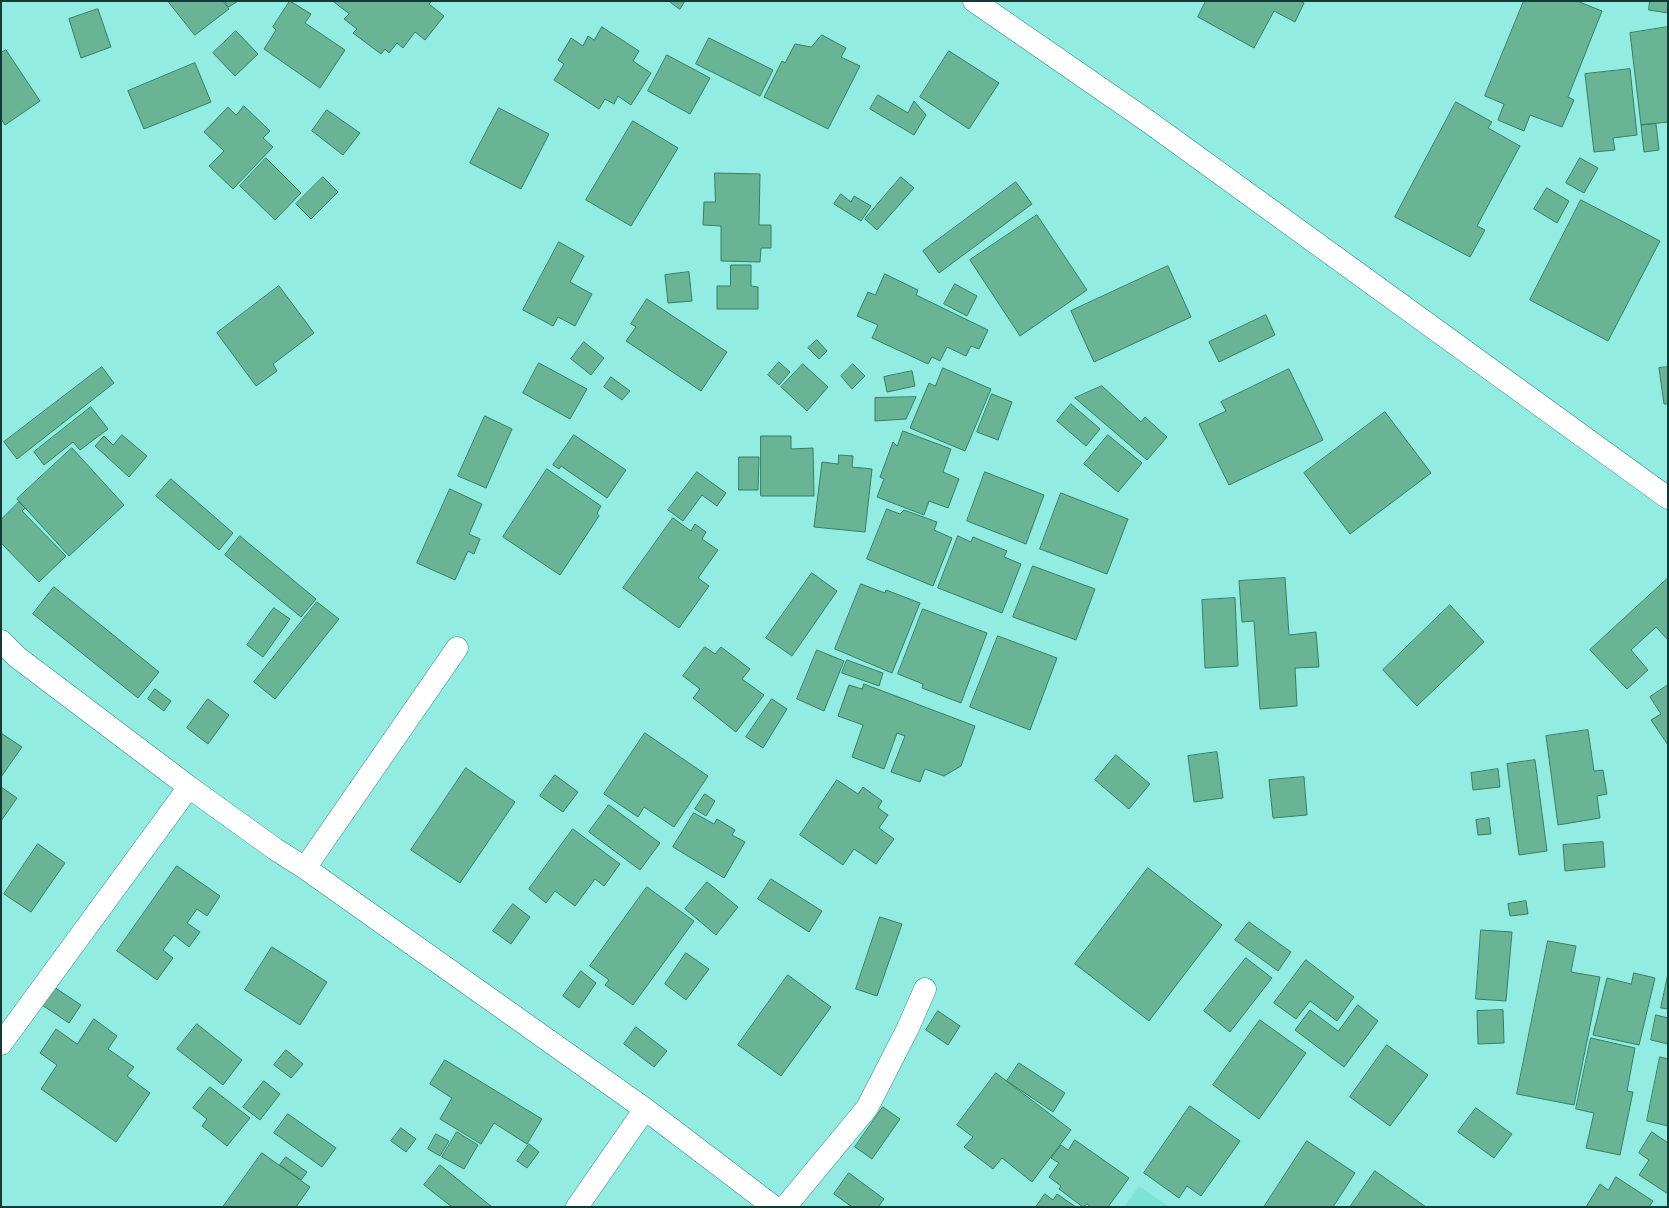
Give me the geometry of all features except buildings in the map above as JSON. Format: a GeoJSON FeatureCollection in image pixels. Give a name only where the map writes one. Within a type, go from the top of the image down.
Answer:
{"type":"FeatureCollection","features":[{"type":"Feature","properties":{"kind":"street"},"geometry":{"type":"LineString","coordinates":[[974,1],[1149,122],[1668,498]]}},
{"type":"Feature","properties":{"kind":"street"},"geometry":{"type":"LineString","coordinates":[[1,641],[30,667],[189,787],[645,1109],[774,1207]]}},
{"type":"Feature","properties":{"kind":"street"},"geometry":{"type":"LineString","coordinates":[[305,868],[456,648]]}},
{"type":"Feature","properties":{"kind":"street"},"geometry":{"type":"LineString","coordinates":[[1,1044],[189,787]]}},
{"type":"Feature","properties":{"kind":"street"},"geometry":{"type":"LineString","coordinates":[[785,1207],[867,1108],[908,1028],[925,989]]}},
{"type":"Feature","properties":{"kind":"street"},"geometry":{"type":"LineString","coordinates":[[577,1207],[645,1109]]}},
{"type":"Feature","properties":{"kind":"shaded area"},"geometry":{"type":"Polygon","coordinates":[[[1139,1186],[1169,1207],[1124,1207],[1139,1186]]]}}]}
